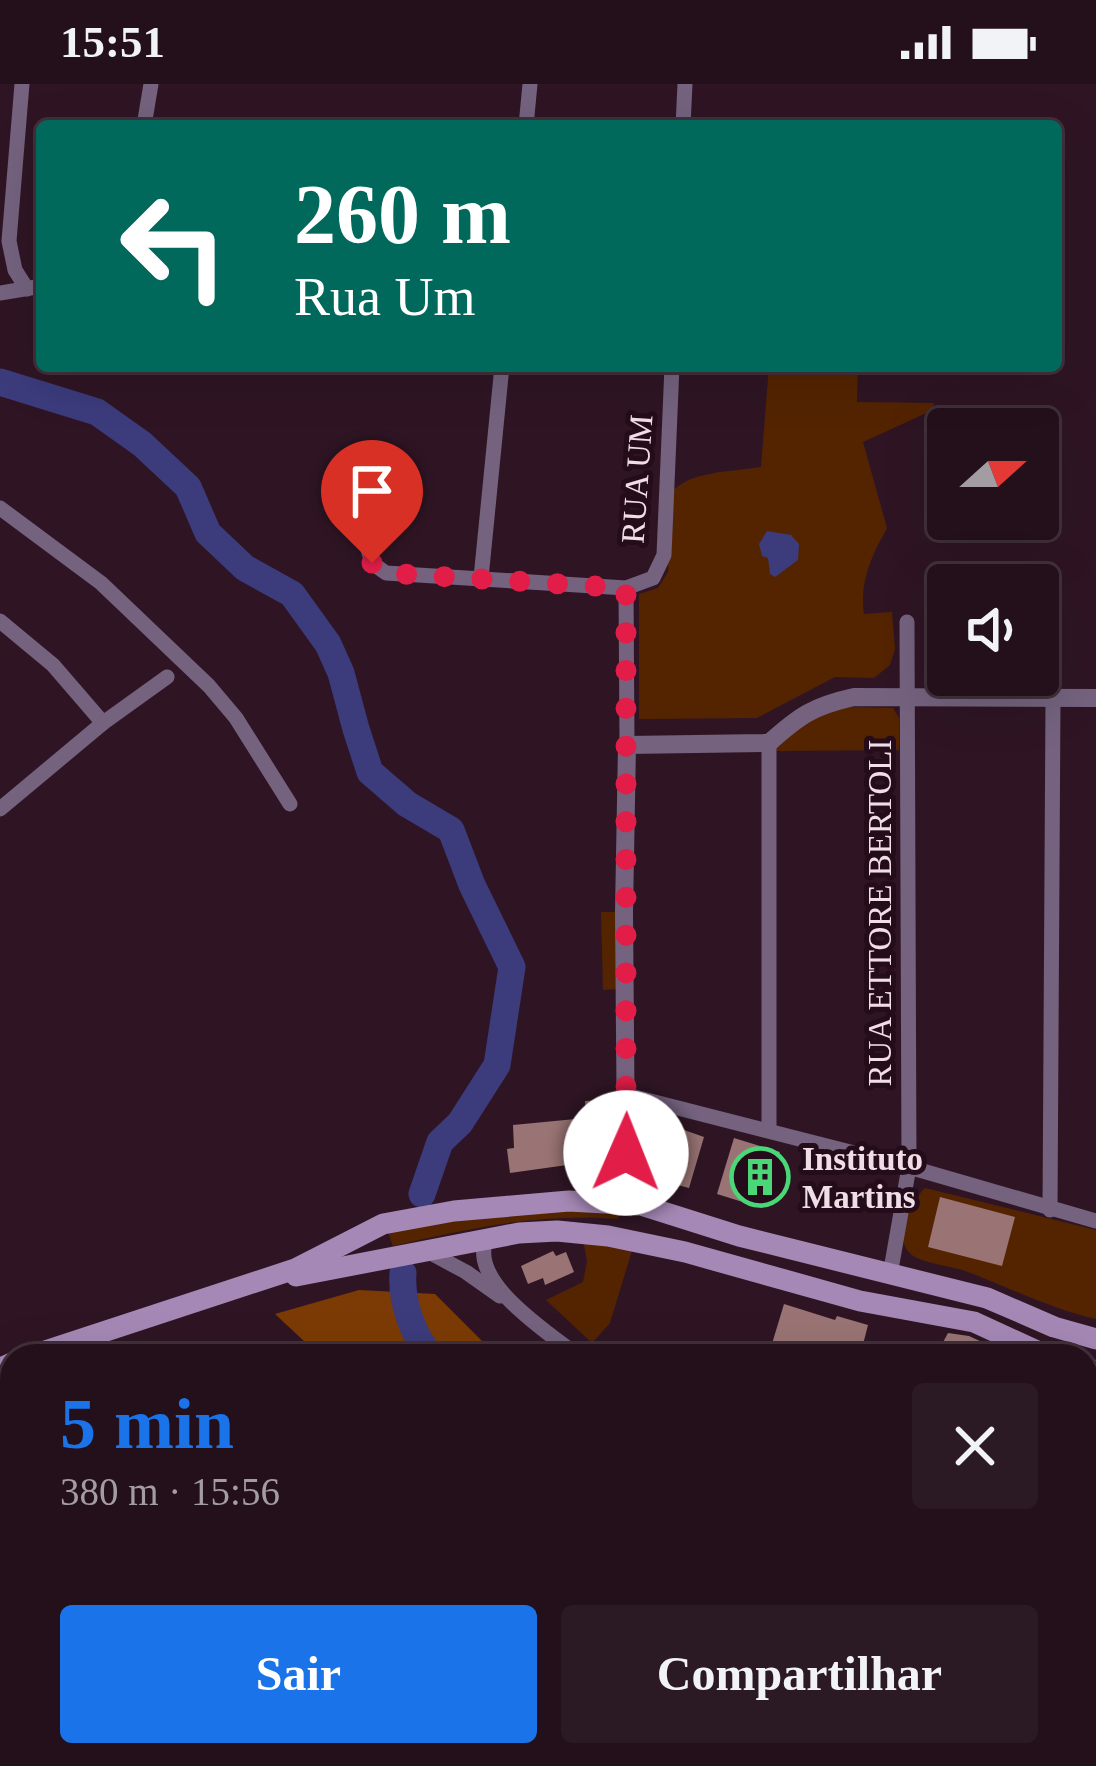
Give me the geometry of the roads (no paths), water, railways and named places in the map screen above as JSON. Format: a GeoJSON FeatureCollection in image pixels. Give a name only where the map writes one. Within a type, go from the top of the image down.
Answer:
{"type":"FeatureCollection","features":[{"type":"Feature","properties":{"kind":"main road"},"geometry":{"type":"LineString","coordinates":[[97,1344],[295,1269],[383,1224],[454,1211],[569,1201],[641,1205],[739,1236],[987,1298],[1096,1339]]}},
{"type":"Feature","properties":{"kind":"main road"},"geometry":{"type":"LineString","coordinates":[[608,1236],[634,1224],[641,1205]]}},
{"type":"Feature","properties":{"kind":"main road"},"geometry":{"type":"LineString","coordinates":[[383,1224],[374,1243],[386,1258]]}},
{"type":"Feature","properties":{"kind":"main road"},"geometry":{"type":"LineString","coordinates":[[254,1284],[487,1238],[557,1231],[685,1252],[860,1301],[974,1322],[1020,1344]]}},
{"type":"Feature","properties":{"kind":"street"},"geometry":{"type":"LineString","coordinates":[[22,84],[9,241],[15,270],[34,288]]}},
{"type":"Feature","properties":{"kind":"street"},"geometry":{"type":"LineString","coordinates":[[145,120],[151,84]]}},
{"type":"Feature","properties":{"kind":"street"},"geometry":{"type":"LineString","coordinates":[[527,120],[530,84]]}},
{"type":"Feature","properties":{"kind":"street"},"geometry":{"type":"LineString","coordinates":[[683,120],[685,84]]}},
{"type":"Feature","properties":{"kind":"street"},"geometry":{"type":"LineString","coordinates":[[0,293],[34,288]]}},
{"type":"Feature","properties":{"kind":"street"},"geometry":{"type":"LineString","coordinates":[[481,578],[501,372]]}},
{"type":"Feature","properties":{"kind":"street","name":"RUA UM"},"geometry":{"type":"LineString","coordinates":[[367,546],[372,563],[386,573],[626,588],[653,578],[664,555],[672,372]]}},
{"type":"Feature","properties":{"kind":"street"},"geometry":{"type":"LineString","coordinates":[[0,508],[101,583],[209,686],[236,718],[290,804]]}},
{"type":"Feature","properties":{"kind":"street"},"geometry":{"type":"LineString","coordinates":[[626,588],[626,1153],[641,1205]]}},
{"type":"Feature","properties":{"kind":"street"},"geometry":{"type":"LineString","coordinates":[[0,621],[53,664],[104,723]]}},
{"type":"Feature","properties":{"kind":"street","name":"RUA ETTORE BERTOLI"},"geometry":{"type":"LineString","coordinates":[[890,1275],[909,1167],[907,622]]}},
{"type":"Feature","properties":{"kind":"street"},"geometry":{"type":"LineString","coordinates":[[0,809],[167,677]]}},
{"type":"Feature","properties":{"kind":"street"},"geometry":{"type":"LineString","coordinates":[[627,746],[769,743],[799,716],[854,697],[1096,698]]}},
{"type":"Feature","properties":{"kind":"street"},"geometry":{"type":"LineString","coordinates":[[1050,1210],[1053,699]]}},
{"type":"Feature","properties":{"kind":"street"},"geometry":{"type":"LineString","coordinates":[[769,743],[769,1130]]}},
{"type":"Feature","properties":{"kind":"street"},"geometry":{"type":"LineString","coordinates":[[627,1095],[909,1167],[1096,1221]]}},
{"type":"Feature","properties":{"kind":"street"},"geometry":{"type":"LineString","coordinates":[[597,1202],[626,1153]]}},
{"type":"Feature","properties":{"kind":"street"},"geometry":{"type":"LineString","coordinates":[[487,1238],[483,1264],[512,1304]]}},
{"type":"Feature","properties":{"kind":"street"},"geometry":{"type":"LineString","coordinates":[[428,1251],[466,1272],[563,1344]]}},
{"type":"Feature","properties":{"kind":"waterway"},"geometry":{"type":"LineString","coordinates":[[0,382],[97,412],[142,444],[188,487],[208,533],[245,568],[292,594],[328,644],[370,772],[407,804],[451,830],[512,967],[497,1065],[460,1123],[440,1142],[422,1194]]}},
{"type":"Feature","properties":{"kind":"waterway"},"geometry":{"type":"LineString","coordinates":[[403,1273],[409,1317],[422,1344]]}},
{"type":"Feature","properties":{"kind":"place","name":"Instituto Martins"},"geometry":{"type":"Point","coordinates":[760,1177]}}]}
